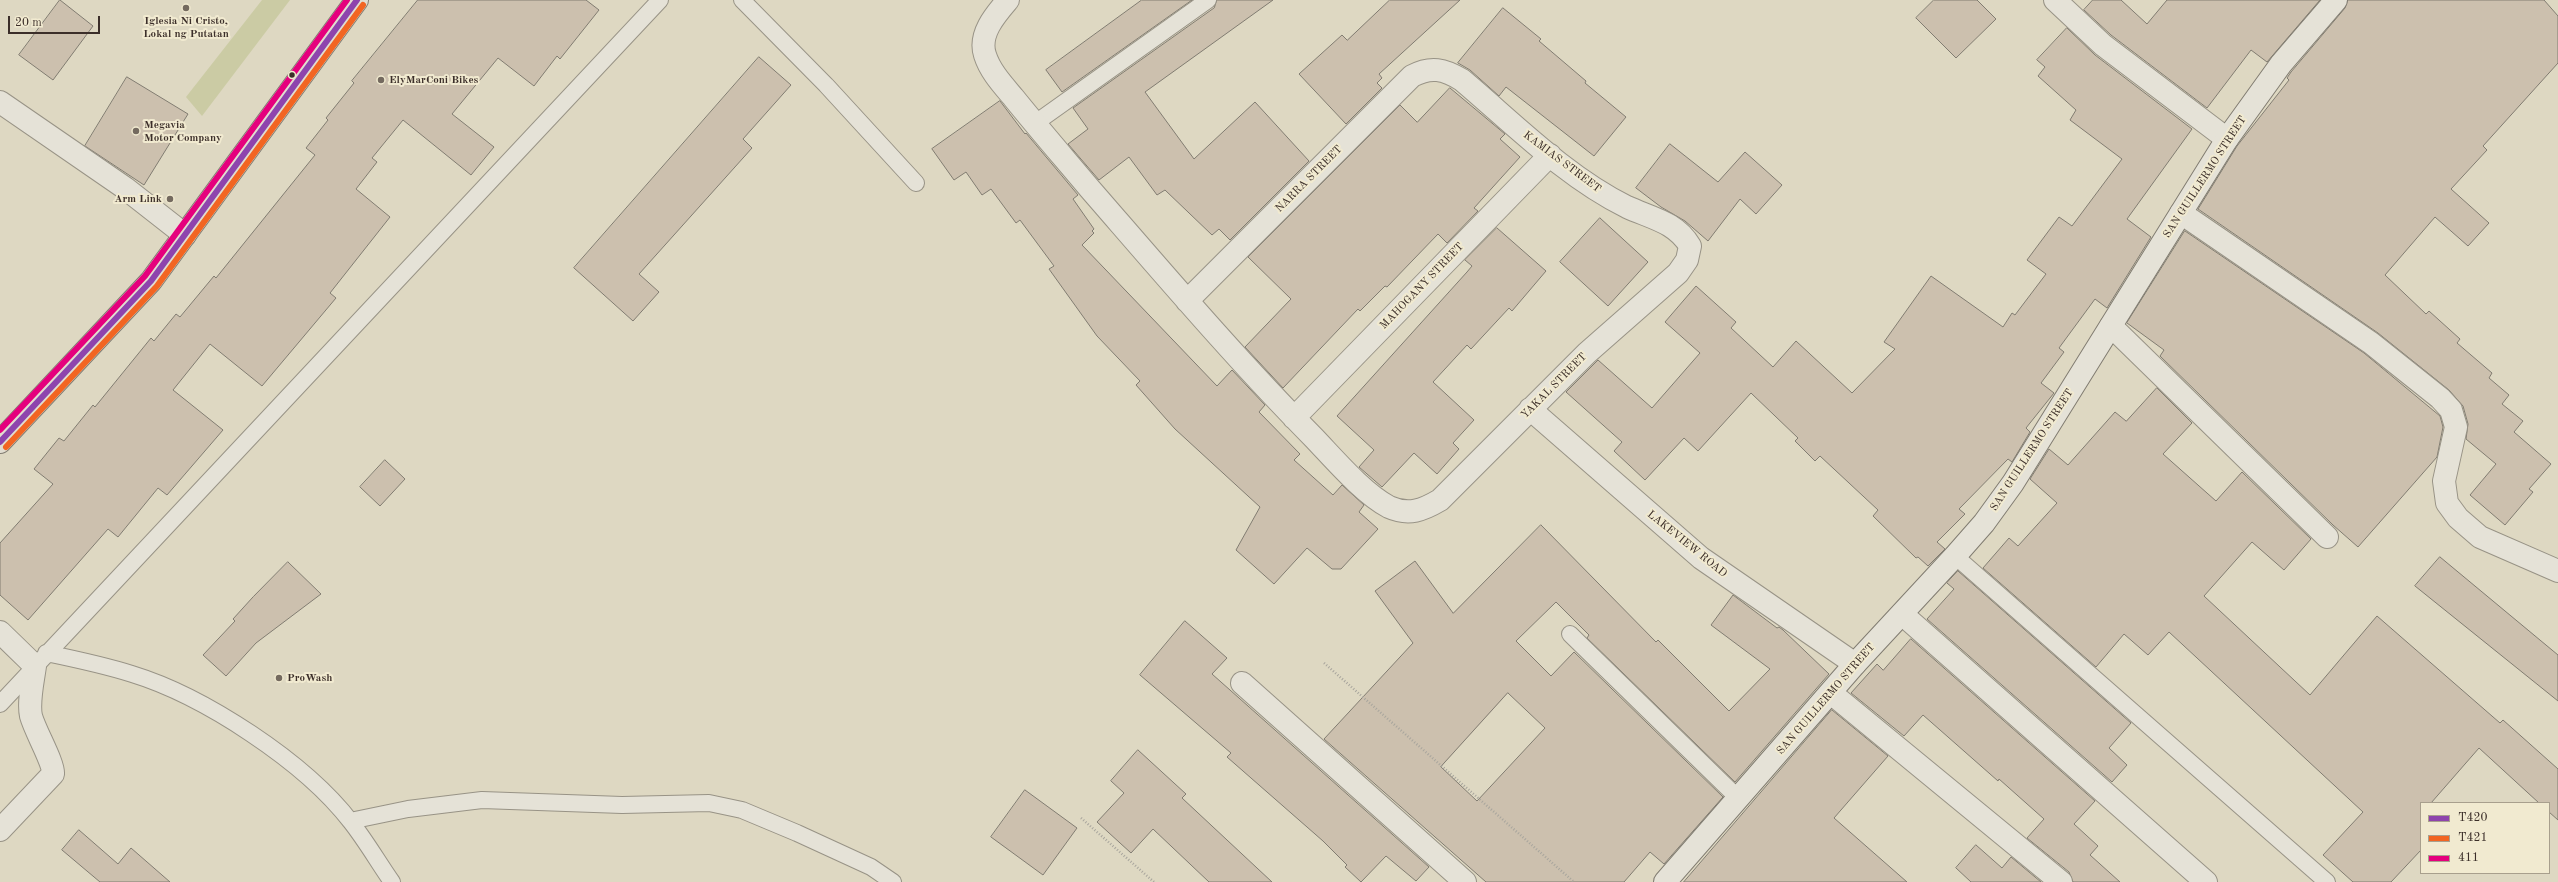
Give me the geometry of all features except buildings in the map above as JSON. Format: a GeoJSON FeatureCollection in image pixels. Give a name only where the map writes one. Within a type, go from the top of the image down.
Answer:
{"type":"FeatureCollection","features":[{"type":"Feature","properties":{"kind":"highway"},"geometry":{"type":"LineString","coordinates":[[0,442],[151,281],[357,0]]}},
{"type":"Feature","properties":{"kind":"street"},"geometry":{"type":"LineString","coordinates":[[1008,0],[989,26],[984,40],[984,53],[990,68],[1034,124],[1187,301],[1294,418]]}},
{"type":"Feature","properties":{"kind":"street"},"geometry":{"type":"LineString","coordinates":[[2055,0],[2103,45],[2228,139]]}},
{"type":"Feature","properties":{"kind":"street","name":"SAN GUILLERMO STREET"},"geometry":{"type":"LineString","coordinates":[[1664,882],[1830,692],[1984,523],[2013,483],[2228,139],[2281,64],[2336,0]]}},
{"type":"Feature","properties":{"kind":"street","name":"KAMIAS STREET"},"geometry":{"type":"LineString","coordinates":[[1438,69],[1450,72],[1462,80],[1550,155],[1604,194],[1670,224],[1683,234],[1690,246]]}},
{"type":"Feature","properties":{"kind":"street","name":"NARRA STREET"},"geometry":{"type":"LineString","coordinates":[[1187,301],[1412,76],[1424,70],[1438,69]]}},
{"type":"Feature","properties":{"kind":"street"},"geometry":{"type":"LineString","coordinates":[[0,102],[125,188],[185,235]]}},
{"type":"Feature","properties":{"kind":"street","name":"MAHOGANY STREET"},"geometry":{"type":"LineString","coordinates":[[1294,418],[1550,155]]}},
{"type":"Feature","properties":{"kind":"street"},"geometry":{"type":"LineString","coordinates":[[2182,213],[2371,343],[2440,398],[2451,410],[2456,427],[2444,481],[2447,503],[2458,518],[2480,537],[2558,570]]}},
{"type":"Feature","properties":{"kind":"street","name":"YAKAL STREET"},"geometry":{"type":"LineString","coordinates":[[1294,418],[1370,493],[1390,507],[1406,512],[1422,511],[1440,500],[1587,353],[1678,273],[1687,260],[1690,246]]}},
{"type":"Feature","properties":{"kind":"street"},"geometry":{"type":"LineString","coordinates":[[2111,326],[2327,537]]}},
{"type":"Feature","properties":{"kind":"street","name":"LAKEVIEW ROAD"},"geometry":{"type":"LineString","coordinates":[[1530,409],[1701,558],[1855,664]]}},
{"type":"Feature","properties":{"kind":"street"},"geometry":{"type":"LineString","coordinates":[[1902,614],[2206,882]]}},
{"type":"Feature","properties":{"kind":"street"},"geometry":{"type":"LineString","coordinates":[[0,632],[40,660],[31,715],[46,756],[54,767],[53,774],[0,830]]}},
{"type":"Feature","properties":{"kind":"street"},"geometry":{"type":"LineString","coordinates":[[1242,683],[1465,882]]}},
{"type":"Feature","properties":{"kind":"street"},"geometry":{"type":"LineString","coordinates":[[1830,692],[2061,882]]}},
{"type":"Feature","properties":{"kind":"lane"},"geometry":{"type":"LineString","coordinates":[[0,704],[660,0]]}},
{"type":"Feature","properties":{"kind":"lane"},"geometry":{"type":"LineString","coordinates":[[742,0],[826,86],[916,183]]}},
{"type":"Feature","properties":{"kind":"lane"},"geometry":{"type":"LineString","coordinates":[[1034,124],[1208,0]]}},
{"type":"Feature","properties":{"kind":"lane"},"geometry":{"type":"LineString","coordinates":[[1955,556],[2327,882]]}},
{"type":"Feature","properties":{"kind":"lane"},"geometry":{"type":"LineString","coordinates":[[1570,634],[1738,798]]}},
{"type":"Feature","properties":{"kind":"lane"},"geometry":{"type":"LineString","coordinates":[[40,660],[133,674],[178,693],[229,720],[275,752],[312,781],[350,821],[392,882]]}},
{"type":"Feature","properties":{"kind":"lane"},"geometry":{"type":"LineString","coordinates":[[350,821],[408,809],[482,800],[622,805],[709,803],[742,810],[797,833],[871,867],[893,882]]}},
{"type":"Feature","properties":{"kind":"path"},"geometry":{"type":"LineString","coordinates":[[1324,663],[1574,882]]}},
{"type":"Feature","properties":{"kind":"path"},"geometry":{"type":"LineString","coordinates":[[1081,818],[1154,882]]}},
{"type":"Feature","properties":{"kind":"green space"},"geometry":{"type":"Polygon","coordinates":[[[262,0],[290,0],[202,116],[186,97],[262,0]]]}},
{"type":"Feature","properties":{"kind":"transit line","name":"411"},"geometry":{"type":"LineString","coordinates":[[0,430],[145,276],[347,0]]}},
{"type":"Feature","properties":{"kind":"transit line","name":"T420"},"geometry":{"type":"LineString","coordinates":[[0,442],[151,281],[357,0]]}},
{"type":"Feature","properties":{"kind":"transit line","name":"T421"},"geometry":{"type":"LineString","coordinates":[[6,447],[157,286],[363,5]]}},
{"type":"Feature","properties":{"kind":"place","name":"Iglesia Ni Cristo, Lokal ng Putatan"},"geometry":{"type":"Point","coordinates":[186,8]}},
{"type":"Feature","properties":{"kind":"place","name":"ElyMarConi Bikes"},"geometry":{"type":"Point","coordinates":[381,80]}},
{"type":"Feature","properties":{"kind":"place","name":"Megavia Motor Company"},"geometry":{"type":"Point","coordinates":[136,131]}},
{"type":"Feature","properties":{"kind":"place","name":"Arm Link"},"geometry":{"type":"Point","coordinates":[170,199]}},
{"type":"Feature","properties":{"kind":"place","name":"ProWash"},"geometry":{"type":"Point","coordinates":[279,678]}}]}
